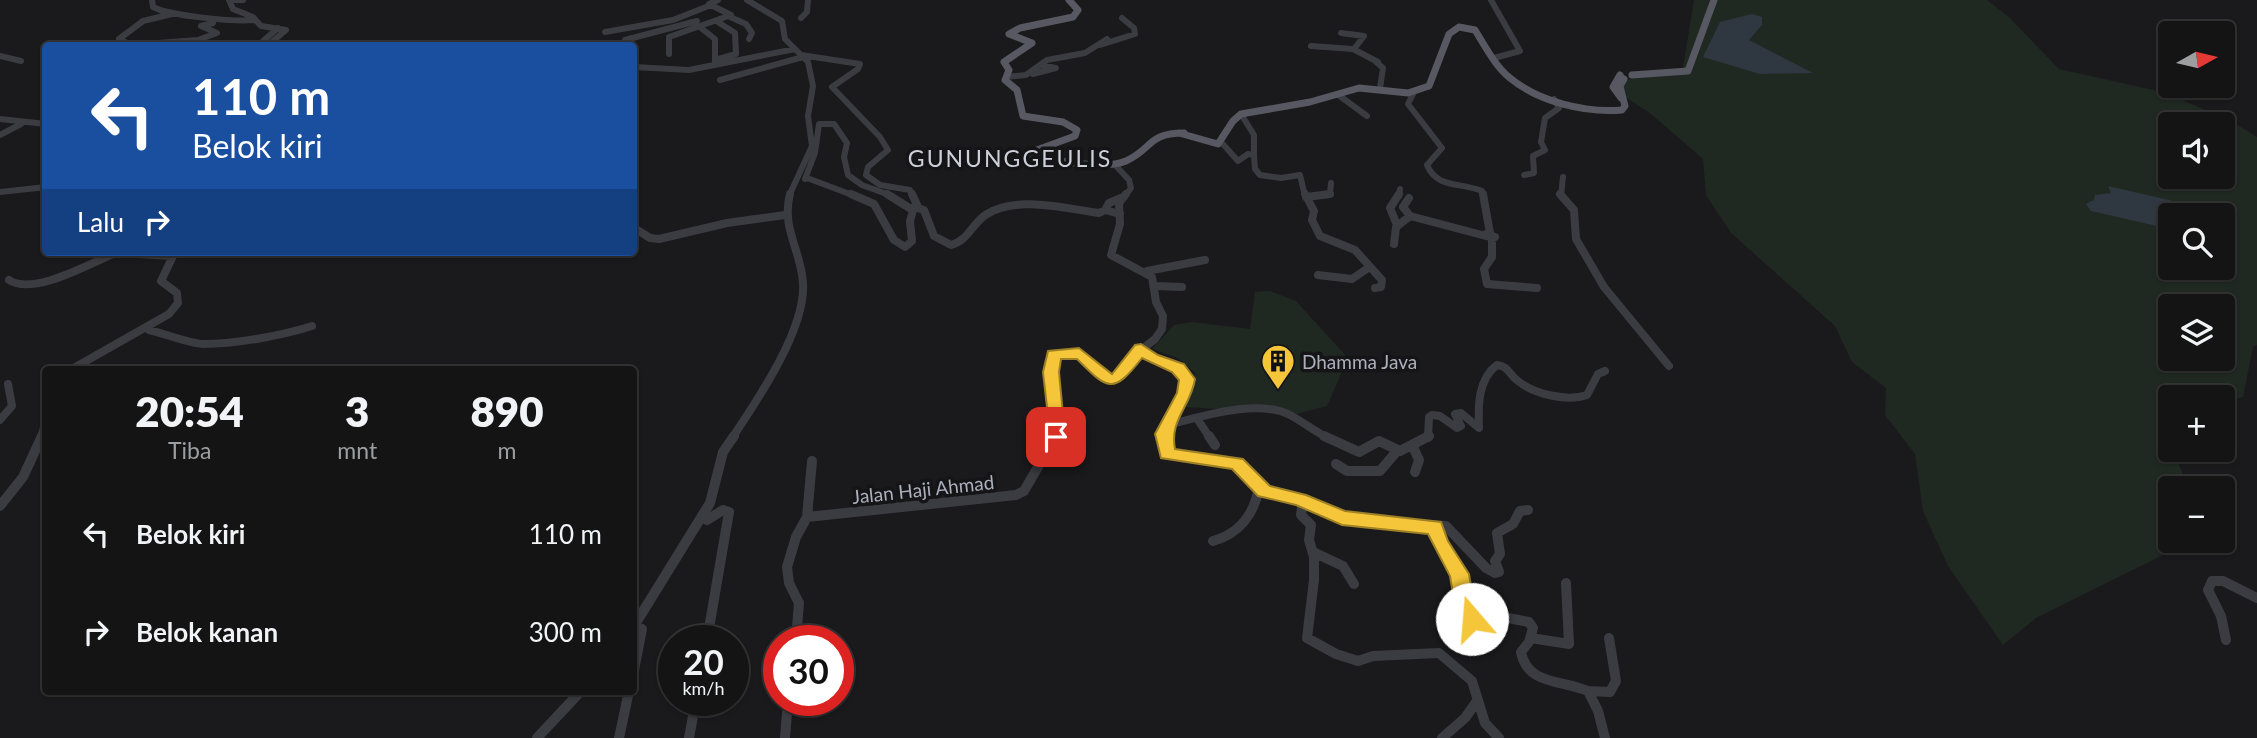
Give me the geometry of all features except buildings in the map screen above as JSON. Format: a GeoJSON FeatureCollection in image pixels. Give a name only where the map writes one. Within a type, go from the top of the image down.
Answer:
{"type":"FeatureCollection","features":[{"type":"Feature","properties":{"kind":"main road"},"geometry":{"type":"LineString","coordinates":[[1069,0],[1078,10],[1073,17],[1010,32],[1013,37],[1032,43],[1005,61],[1009,69],[1005,81],[1019,93],[1023,116],[1030,120],[1050,118],[1076,129],[1072,138],[1034,151],[1033,156],[1115,166],[1132,157],[1150,139],[1179,133],[1209,144],[1223,140],[1231,121],[1241,114],[1359,88],[1414,93],[1429,86],[1446,40],[1455,28],[1475,30],[1511,78],[1554,99],[1599,111],[1625,108],[1620,84],[1625,77],[1680,74],[1688,71],[1714,0]]}},
{"type":"Feature","properties":{"kind":"street"},"geometry":{"type":"LineString","coordinates":[[152,0],[155,8],[173,13]]}},
{"type":"Feature","properties":{"kind":"street"},"geometry":{"type":"LineString","coordinates":[[243,0],[232,0],[233,9],[261,26],[279,28],[262,42]]}},
{"type":"Feature","properties":{"kind":"street"},"geometry":{"type":"LineString","coordinates":[[605,32],[679,18],[718,0]]}},
{"type":"Feature","properties":{"kind":"street"},"geometry":{"type":"LineString","coordinates":[[638,628],[703,516],[713,496],[723,452],[767,385],[803,306],[803,280],[785,215],[795,181],[812,143],[808,116],[813,86],[808,62],[785,39],[781,19],[747,0]]}},
{"type":"Feature","properties":{"kind":"street"},"geometry":{"type":"LineString","coordinates":[[800,18],[807,12],[808,0]]}},
{"type":"Feature","properties":{"kind":"street"},"geometry":{"type":"LineString","coordinates":[[1491,0],[1520,51],[1494,58]]}},
{"type":"Feature","properties":{"kind":"street"},"geometry":{"type":"LineString","coordinates":[[711,5],[749,27],[752,33],[749,39]]}},
{"type":"Feature","properties":{"kind":"street"},"geometry":{"type":"LineString","coordinates":[[125,42],[119,39],[147,19],[173,13],[188,13],[229,23]]}},
{"type":"Feature","properties":{"kind":"street"},"geometry":{"type":"LineString","coordinates":[[670,54],[669,37],[701,29],[730,17]]}},
{"type":"Feature","properties":{"kind":"street"},"geometry":{"type":"LineString","coordinates":[[679,18],[686,24]]}},
{"type":"Feature","properties":{"kind":"street"},"geometry":{"type":"LineString","coordinates":[[1094,46],[1135,34],[1134,28],[1122,18]]}},
{"type":"Feature","properties":{"kind":"street"},"geometry":{"type":"LineString","coordinates":[[171,42],[198,40],[217,33],[202,27],[204,23],[255,20]]}},
{"type":"Feature","properties":{"kind":"street"},"geometry":{"type":"LineString","coordinates":[[629,42],[697,21]]}},
{"type":"Feature","properties":{"kind":"street"},"geometry":{"type":"LineString","coordinates":[[637,67],[685,71],[736,54],[735,33],[718,22]]}},
{"type":"Feature","properties":{"kind":"street"},"geometry":{"type":"LineString","coordinates":[[701,29],[715,39],[715,63]]}},
{"type":"Feature","properties":{"kind":"street"},"geometry":{"type":"LineString","coordinates":[[622,30],[626,42]]}},
{"type":"Feature","properties":{"kind":"street"},"geometry":{"type":"LineString","coordinates":[[1341,33],[1364,36],[1354,51]]}},
{"type":"Feature","properties":{"kind":"street"},"geometry":{"type":"LineString","coordinates":[[1030,74],[1049,59],[1085,53],[1107,39]]}},
{"type":"Feature","properties":{"kind":"street"},"geometry":{"type":"LineString","coordinates":[[1311,46],[1354,51],[1378,62],[1384,73],[1380,88]]}},
{"type":"Feature","properties":{"kind":"street"},"geometry":{"type":"LineString","coordinates":[[720,80],[800,54]]}},
{"type":"Feature","properties":{"kind":"street"},"geometry":{"type":"LineString","coordinates":[[715,63],[800,54],[860,64],[858,69],[832,87],[880,137],[888,150],[868,167],[866,174],[870,181],[911,190],[915,208],[910,245],[900,246],[874,204],[829,187],[818,178],[795,181]]}},
{"type":"Feature","properties":{"kind":"street"},"geometry":{"type":"LineString","coordinates":[[2,59],[21,61]]}},
{"type":"Feature","properties":{"kind":"street"},"geometry":{"type":"LineString","coordinates":[[1006,77],[1056,68],[1040,65]]}},
{"type":"Feature","properties":{"kind":"street"},"geometry":{"type":"LineString","coordinates":[[1414,93],[1408,104],[1442,148],[1430,159],[1427,168],[1443,184],[1474,187],[1482,191],[1492,257],[1484,269],[1487,284],[1537,288]]}},
{"type":"Feature","properties":{"kind":"street"},"geometry":{"type":"LineString","coordinates":[[1337,94],[1367,116]]}},
{"type":"Feature","properties":{"kind":"street"},"geometry":{"type":"LineString","coordinates":[[1524,175],[1535,173],[1533,156],[1545,150],[1541,142],[1545,135],[1545,117],[1548,112],[1559,108],[1554,99]]}},
{"type":"Feature","properties":{"kind":"street"},"geometry":{"type":"LineString","coordinates":[[1241,114],[1254,135],[1255,169],[1260,175],[1280,178],[1300,175],[1306,197],[1314,211],[1312,220],[1320,236],[1355,250],[1367,268],[1382,280],[1382,286],[1375,288]]}},
{"type":"Feature","properties":{"kind":"street"},"geometry":{"type":"LineString","coordinates":[[0,120],[42,124]]}},
{"type":"Feature","properties":{"kind":"street"},"geometry":{"type":"LineString","coordinates":[[0,135],[21,124]]}},
{"type":"Feature","properties":{"kind":"street"},"geometry":{"type":"LineString","coordinates":[[807,178],[815,153],[817,128],[820,124],[834,124],[847,143],[842,158],[846,173],[854,183],[924,210],[934,236],[951,245],[964,242],[986,213],[996,211],[1046,206],[1120,214]]}},
{"type":"Feature","properties":{"kind":"street"},"geometry":{"type":"LineString","coordinates":[[1223,140],[1238,161],[1248,154],[1254,155]]}},
{"type":"Feature","properties":{"kind":"street"},"geometry":{"type":"LineString","coordinates":[[1105,211],[1108,203],[1130,191],[1130,184],[1115,166]]}},
{"type":"Feature","properties":{"kind":"street"},"geometry":{"type":"LineString","coordinates":[[1563,177],[1560,194],[1574,210],[1576,239],[1610,296],[1669,366]]}},
{"type":"Feature","properties":{"kind":"street"},"geometry":{"type":"LineString","coordinates":[[1306,197],[1330,194],[1331,183]]}},
{"type":"Feature","properties":{"kind":"street"},"geometry":{"type":"LineString","coordinates":[[0,191],[42,187]]}},
{"type":"Feature","properties":{"kind":"street"},"geometry":{"type":"LineString","coordinates":[[1397,225],[1390,208],[1398,199],[1400,189]]}},
{"type":"Feature","properties":{"kind":"street"},"geometry":{"type":"LineString","coordinates":[[1121,198],[1111,255],[1118,261],[1147,271],[1197,264],[1205,260]]}},
{"type":"Feature","properties":{"kind":"street"},"geometry":{"type":"LineString","coordinates":[[1409,198],[1403,207],[1410,216],[1489,236]]}},
{"type":"Feature","properties":{"kind":"street"},"geometry":{"type":"LineString","coordinates":[[637,230],[659,239],[734,222],[785,215]]}},
{"type":"Feature","properties":{"kind":"street"},"geometry":{"type":"LineString","coordinates":[[1394,244],[1393,233],[1397,225],[1410,216]]}},
{"type":"Feature","properties":{"kind":"street"},"geometry":{"type":"LineString","coordinates":[[9,280],[15,285],[41,284],[108,256]]}},
{"type":"Feature","properties":{"kind":"street"},"geometry":{"type":"LineString","coordinates":[[77,366],[169,314],[178,303],[177,293],[161,281],[174,257],[154,256]]}},
{"type":"Feature","properties":{"kind":"street"},"geometry":{"type":"LineString","coordinates":[[1318,275],[1354,280],[1364,275],[1367,268]]}},
{"type":"Feature","properties":{"kind":"street","name":"Jalan Haji Ahmad"},"geometry":{"type":"LineString","coordinates":[[807,517],[1020,494],[1056,437],[1051,372],[1054,355],[1073,351],[1083,356],[1105,377],[1112,379],[1118,377],[1163,328],[1163,314],[1155,300],[1156,286],[1147,271]]}},
{"type":"Feature","properties":{"kind":"street"},"geometry":{"type":"LineString","coordinates":[[1156,286],[1182,287]]}},
{"type":"Feature","properties":{"kind":"street"},"geometry":{"type":"LineString","coordinates":[[148,326],[149,330],[200,344],[261,336],[272,338],[312,326]]}},
{"type":"Feature","properties":{"kind":"street"},"geometry":{"type":"LineString","coordinates":[[1141,349],[1152,358],[1169,362],[1185,375],[1185,393],[1170,417],[1163,436],[1167,454],[1237,463],[1248,472],[1259,488],[1352,520],[1410,528],[1448,527],[1486,568],[1498,573],[1495,561],[1500,554],[1497,533],[1513,524],[1520,511],[1528,510]]}},
{"type":"Feature","properties":{"kind":"street"},"geometry":{"type":"LineString","coordinates":[[1336,464],[1347,471],[1380,471],[1397,451],[1413,447],[1430,435],[1429,419],[1432,415],[1440,416],[1457,428],[1461,426],[1455,414],[1461,413],[1473,426],[1480,427],[1478,401],[1493,366],[1503,365],[1519,383],[1573,400],[1587,395],[1598,374],[1605,371]]}},
{"type":"Feature","properties":{"kind":"street"},"geometry":{"type":"LineString","coordinates":[[0,420],[12,406],[8,384]]}},
{"type":"Feature","properties":{"kind":"street"},"geometry":{"type":"LineString","coordinates":[[1170,417],[1176,423],[1198,420],[1233,409],[1276,411],[1288,414],[1313,431],[1356,452],[1366,450],[1379,441],[1397,451]]}},
{"type":"Feature","properties":{"kind":"street"},"geometry":{"type":"LineString","coordinates":[[1198,420],[1215,445]]}},
{"type":"Feature","properties":{"kind":"street"},"geometry":{"type":"LineString","coordinates":[[1,504],[23,478],[42,436]]}},
{"type":"Feature","properties":{"kind":"street"},"geometry":{"type":"LineString","coordinates":[[1413,447],[1419,460],[1415,472]]}},
{"type":"Feature","properties":{"kind":"street"},"geometry":{"type":"LineString","coordinates":[[797,625],[799,603],[789,583],[788,567],[796,537],[807,517],[812,461]]}},
{"type":"Feature","properties":{"kind":"street"},"geometry":{"type":"LineString","coordinates":[[1213,541],[1231,536],[1255,508],[1259,488]]}},
{"type":"Feature","properties":{"kind":"street"},"geometry":{"type":"LineString","coordinates":[[1303,501],[1301,514],[1311,525],[1309,540],[1313,552],[1314,580],[1306,629],[1308,639],[1336,654],[1358,661],[1373,656],[1437,652],[1472,681],[1485,723],[1499,738]]}},
{"type":"Feature","properties":{"kind":"street"},"geometry":{"type":"LineString","coordinates":[[703,516],[707,520],[723,510],[729,512],[710,625]]}},
{"type":"Feature","properties":{"kind":"street"},"geometry":{"type":"LineString","coordinates":[[1435,527],[1439,543],[1460,574],[1462,594],[1470,605],[1473,621],[1521,619],[1532,625],[1531,638],[1521,652],[1522,662],[1530,673],[1588,691],[1610,692],[1616,681],[1609,638]]}},
{"type":"Feature","properties":{"kind":"street"},"geometry":{"type":"LineString","coordinates":[[1313,552],[1343,566],[1354,584]]}},
{"type":"Feature","properties":{"kind":"street"},"geometry":{"type":"LineString","coordinates":[[2226,640],[2221,616],[2208,590],[2212,581],[2223,581],[2257,598]]}},
{"type":"Feature","properties":{"kind":"street"},"geometry":{"type":"LineString","coordinates":[[1531,638],[1569,644],[1566,583]]}},
{"type":"Feature","properties":{"kind":"street"},"geometry":{"type":"LineString","coordinates":[[1588,691],[1598,711],[1605,738]]}},
{"type":"Feature","properties":{"kind":"street"},"geometry":{"type":"LineString","coordinates":[[537,738],[577,695]]}},
{"type":"Feature","properties":{"kind":"street"},"geometry":{"type":"LineString","coordinates":[[619,738],[628,695]]}},
{"type":"Feature","properties":{"kind":"street"},"geometry":{"type":"LineString","coordinates":[[1442,738],[1465,718],[1477,701]]}},
{"type":"Feature","properties":{"kind":"street"},"geometry":{"type":"LineString","coordinates":[[690,738],[693,716]]}},
{"type":"Feature","properties":{"kind":"street"},"geometry":{"type":"LineString","coordinates":[[785,738],[787,716]]}},
{"type":"Feature","properties":{"kind":"shaded area"},"geometry":{"type":"Polygon","coordinates":[[[1694,0],[1987,0],[2010,18],[2059,69],[2158,91],[2158,98],[2178,98],[2209,112],[2158,112],[2158,189],[2235,189],[2235,124],[2257,137],[2257,345],[2253,347],[2243,397],[2235,399],[2235,385],[2158,385],[2158,462],[2178,462],[2184,476],[2158,476],[2158,553],[2167,553],[2036,618],[2003,645],[1948,566],[1923,511],[1915,454],[1885,415],[1886,388],[1852,362],[1835,326],[1731,233],[1706,195],[1703,159],[1651,114],[1618,92],[1616,84],[1636,77],[1682,74],[1694,0]]]}},
{"type":"Feature","properties":{"kind":"shaded area"},"geometry":{"type":"Polygon","coordinates":[[[1752,14],[1762,17],[1762,25],[1749,40],[1813,73],[1760,74],[1703,57],[1720,22],[1752,14]]]}},
{"type":"Feature","properties":{"kind":"shaded area"},"geometry":{"type":"Polygon","coordinates":[[[2108,186],[2182,203],[2158,203],[2158,226],[2091,211],[2086,204],[2094,200],[2095,195],[2111,193],[2108,186]]]}},
{"type":"Feature","properties":{"kind":"shaded area"},"geometry":{"type":"Polygon","coordinates":[[[1270,291],[1296,301],[1348,358],[1327,406],[1296,414],[1186,407],[1195,373],[1178,358],[1152,349],[1174,325],[1192,322],[1250,329],[1255,292],[1270,291]]]}},
{"type":"Feature","properties":{"kind":"place","name":"Dhamma Java"},"geometry":{"type":"Point","coordinates":[1278,391]}},
{"type":"Feature","properties":{"kind":"district","name":"GUNUNGGEULIS"},"geometry":{"type":"Point","coordinates":[1010,158]}},
{"type":"Feature","properties":{"kind":"route"},"geometry":{"type":"LineString","coordinates":[[1056,437],[1051,372],[1054,355],[1073,351],[1083,356],[1105,377],[1112,379],[1121,375],[1127,363],[1141,349],[1152,358],[1169,362],[1183,371],[1187,379],[1185,393],[1163,434],[1167,454],[1237,463],[1264,491],[1300,499],[1342,518],[1410,528],[1435,527],[1439,543],[1460,574],[1462,594],[1472,609],[1472,619]]}}]}
